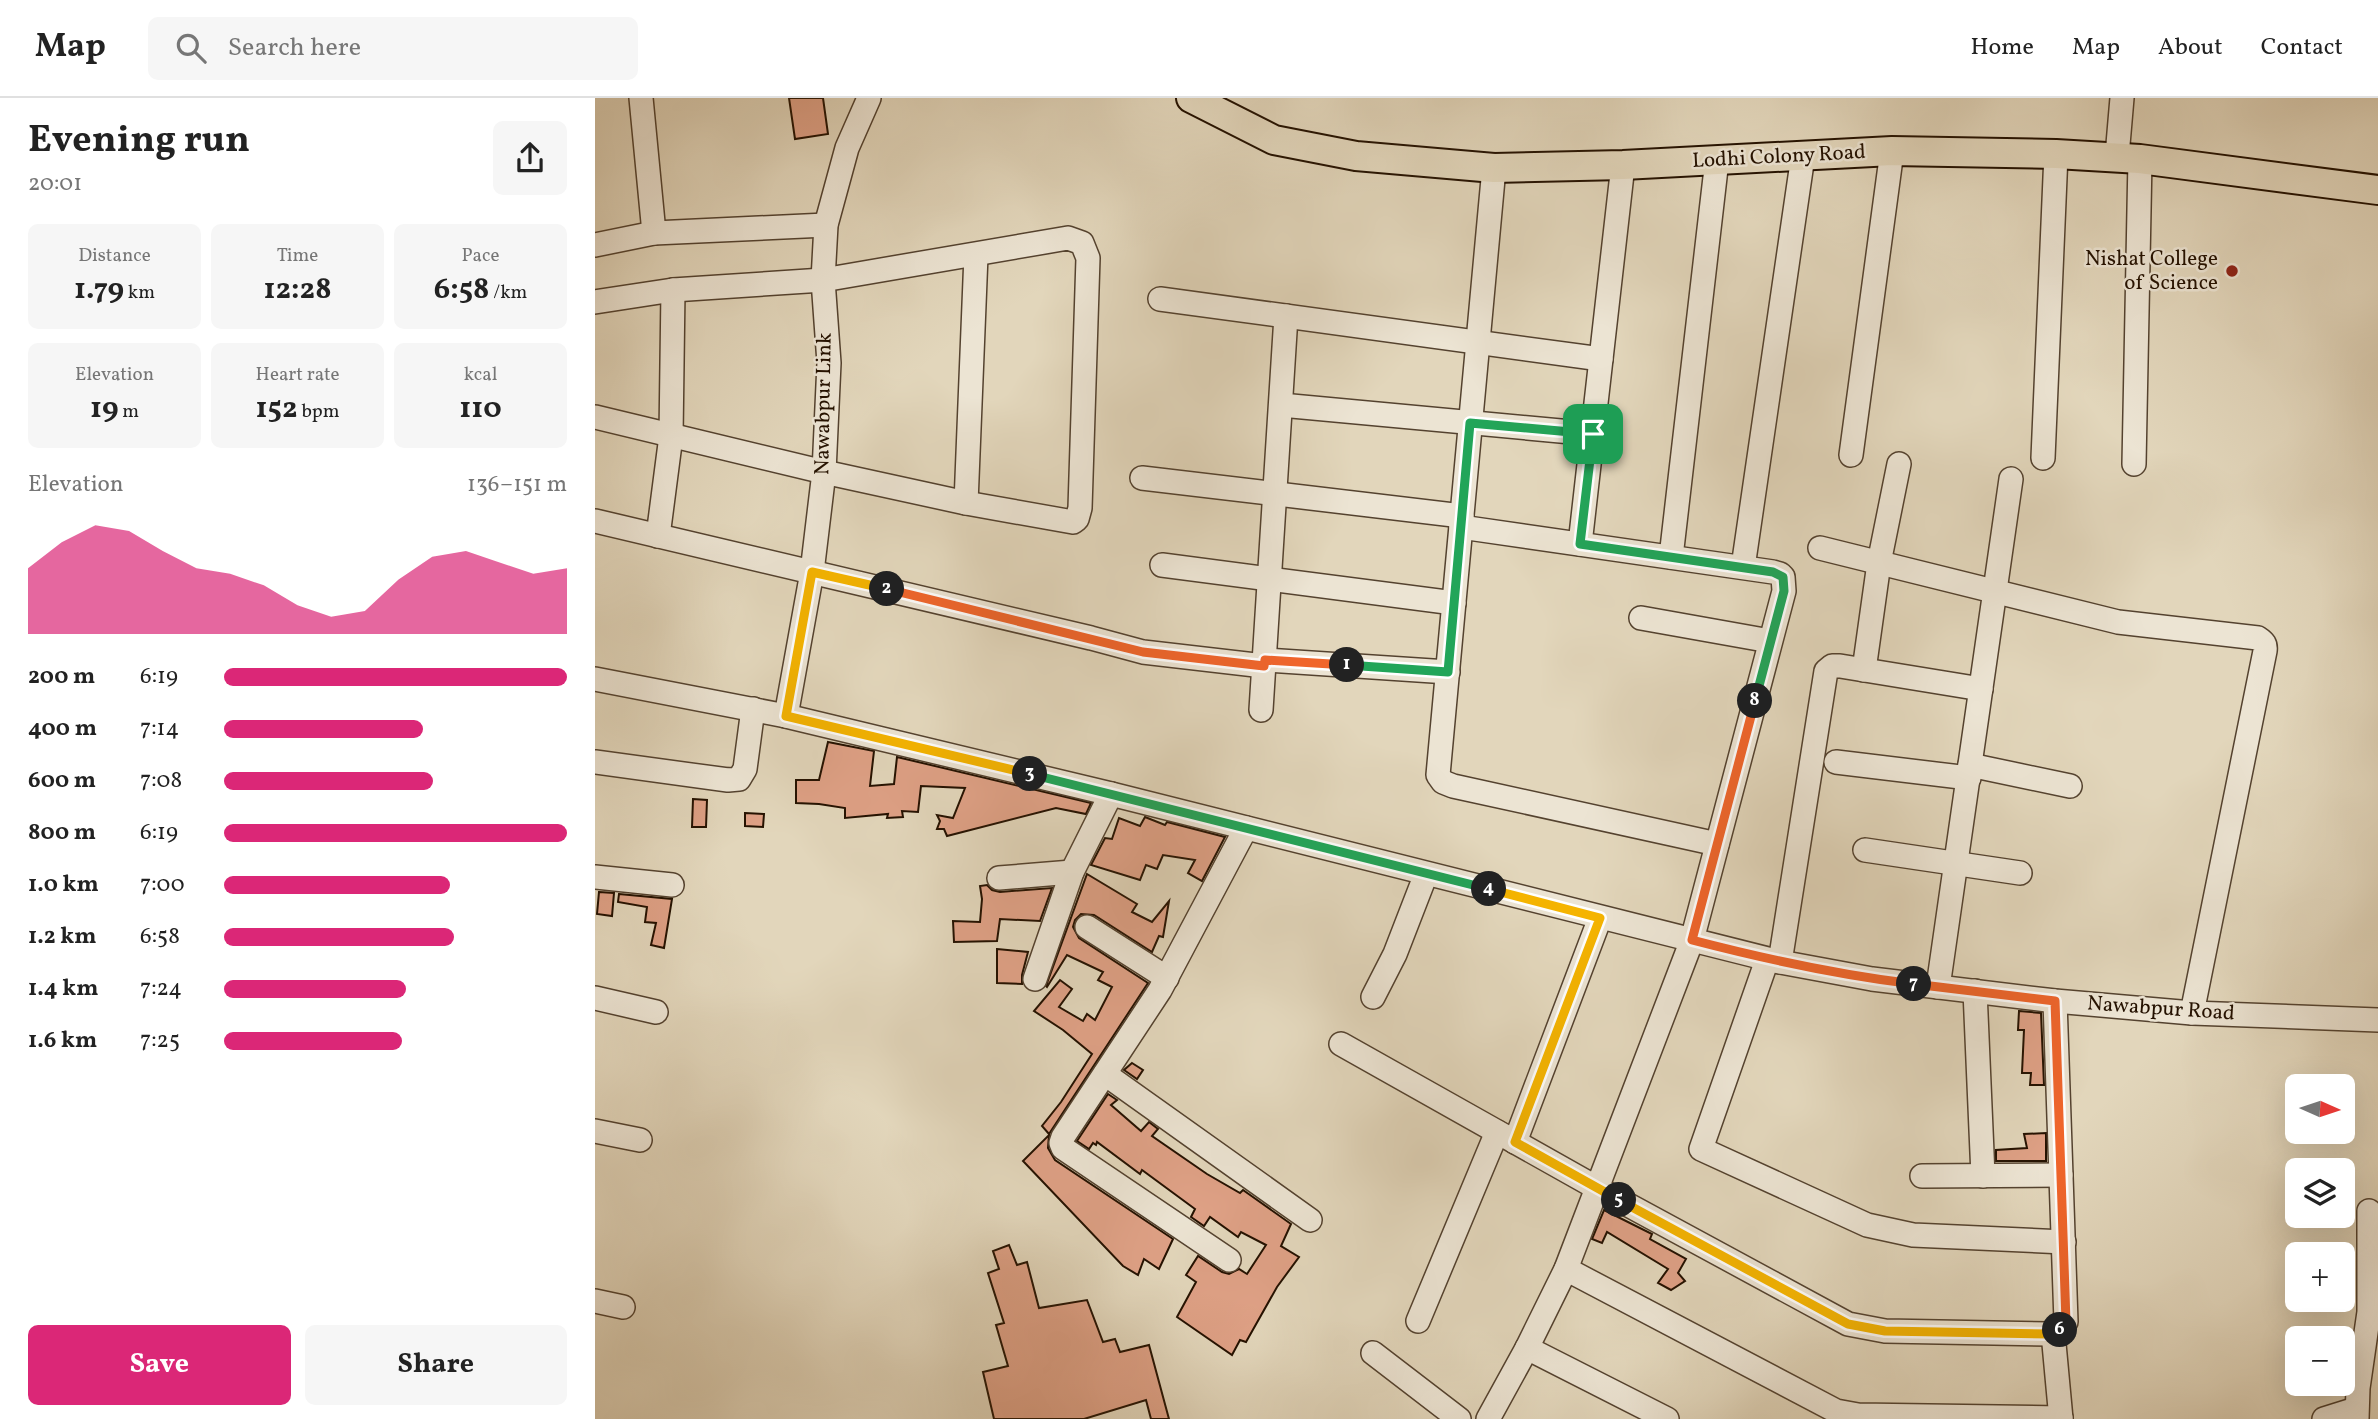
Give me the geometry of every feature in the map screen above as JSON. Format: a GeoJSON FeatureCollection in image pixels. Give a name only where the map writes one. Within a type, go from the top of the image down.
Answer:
{"type":"FeatureCollection","features":[{"type":"Feature","properties":{"kind":"main road","name":"Lodhi Colony Road"},"geometry":{"type":"LineString","coordinates":[[1191,98],[1275,140],[1356,156],[1494,168],[1623,165],[1892,151],[2056,154],[2128,157],[2378,190]]}},
{"type":"Feature","properties":{"kind":"street"},"geometry":{"type":"LineString","coordinates":[[641,98],[654,233]]}},
{"type":"Feature","properties":{"kind":"street","name":"Nawabpur Link"},"geometry":{"type":"LineString","coordinates":[[786,716],[812,572],[824,472],[829,363],[823,280],[826,225],[847,148],[869,98]]}},
{"type":"Feature","properties":{"kind":"street"},"geometry":{"type":"LineString","coordinates":[[2122,98],[2128,157],[2134,464]]}},
{"type":"Feature","properties":{"kind":"street"},"geometry":{"type":"LineString","coordinates":[[1851,455],[1892,151]]}},
{"type":"Feature","properties":{"kind":"street"},"geometry":{"type":"LineString","coordinates":[[2043,458],[2056,154]]}},
{"type":"Feature","properties":{"kind":"street"},"geometry":{"type":"LineString","coordinates":[[1743,567],[1803,156]]}},
{"type":"Feature","properties":{"kind":"street"},"geometry":{"type":"LineString","coordinates":[[1671,557],[1717,160]]}},
{"type":"Feature","properties":{"kind":"street"},"geometry":{"type":"LineString","coordinates":[[1580,544],[1623,165]]}},
{"type":"Feature","properties":{"kind":"street"},"geometry":{"type":"LineString","coordinates":[[1494,168],[1439,775],[1443,782],[1453,786],[1717,844]]}},
{"type":"Feature","properties":{"kind":"street"},"geometry":{"type":"LineString","coordinates":[[595,245],[654,233],[826,225]]}},
{"type":"Feature","properties":{"kind":"street"},"geometry":{"type":"LineString","coordinates":[[595,302],[673,290],[823,280],[1068,238],[1081,243],[1088,258],[1080,508],[1077,519],[1067,522],[966,503],[595,417]]}},
{"type":"Feature","properties":{"kind":"street"},"geometry":{"type":"LineString","coordinates":[[966,503],[976,255]]}},
{"type":"Feature","properties":{"kind":"street"},"geometry":{"type":"LineString","coordinates":[[658,536],[671,436],[673,290]]}},
{"type":"Feature","properties":{"kind":"street"},"geometry":{"type":"LineString","coordinates":[[1160,299],[1601,359]]}},
{"type":"Feature","properties":{"kind":"street"},"geometry":{"type":"LineString","coordinates":[[1261,709],[1286,316]]}},
{"type":"Feature","properties":{"kind":"street"},"geometry":{"type":"LineString","coordinates":[[1281,405],[1593,434]]}},
{"type":"Feature","properties":{"kind":"street"},"geometry":{"type":"LineString","coordinates":[[1864,670],[1879,563],[1899,464]]}},
{"type":"Feature","properties":{"kind":"street"},"geometry":{"type":"LineString","coordinates":[[1142,478],[1275,494],[1462,522],[1580,544],[1773,572],[1783,577],[1784,591],[1692,940],[1566,1269],[1488,1419]]}},
{"type":"Feature","properties":{"kind":"street"},"geometry":{"type":"LineString","coordinates":[[1938,987],[2011,479]]}},
{"type":"Feature","properties":{"kind":"street"},"geometry":{"type":"LineString","coordinates":[[595,521],[1143,652],[1264,663],[1448,672]]}},
{"type":"Feature","properties":{"kind":"street"},"geometry":{"type":"LineString","coordinates":[[1820,548],[2118,622],[2258,638],[2266,646],[2192,1013]]}},
{"type":"Feature","properties":{"kind":"street"},"geometry":{"type":"LineString","coordinates":[[1163,565],[1454,603]]}},
{"type":"Feature","properties":{"kind":"street"},"geometry":{"type":"LineString","coordinates":[[1641,618],[1770,641]]}},
{"type":"Feature","properties":{"kind":"street"},"geometry":{"type":"LineString","coordinates":[[1982,689],[1832,666],[1826,671],[1774,961],[1701,1149],[1867,1225],[1896,1233],[2064,1242]]}},
{"type":"Feature","properties":{"kind":"street","name":"Nawabpur Road"},"geometry":{"type":"LineString","coordinates":[[595,680],[786,716],[1111,794],[1774,961],[1872,979],[2055,1001],[2192,1013],[2378,1020]]}},
{"type":"Feature","properties":{"kind":"street"},"geometry":{"type":"LineString","coordinates":[[595,762],[728,780],[739,779],[745,769],[753,709]]}},
{"type":"Feature","properties":{"kind":"street"},"geometry":{"type":"LineString","coordinates":[[1836,762],[1969,772],[2070,786]]}},
{"type":"Feature","properties":{"kind":"street"},"geometry":{"type":"LineString","coordinates":[[1035,979],[1072,872],[1111,794]]}},
{"type":"Feature","properties":{"kind":"street"},"geometry":{"type":"LineString","coordinates":[[1229,1259],[1063,1148],[1061,1143],[1167,978],[1246,828]]}},
{"type":"Feature","properties":{"kind":"street"},"geometry":{"type":"LineString","coordinates":[[1865,850],[2021,873]]}},
{"type":"Feature","properties":{"kind":"street"},"geometry":{"type":"LineString","coordinates":[[999,878],[1072,872]]}},
{"type":"Feature","properties":{"kind":"street"},"geometry":{"type":"LineString","coordinates":[[1373,997],[1395,954],[1426,873]]}},
{"type":"Feature","properties":{"kind":"street"},"geometry":{"type":"LineString","coordinates":[[595,877],[672,885]]}},
{"type":"Feature","properties":{"kind":"street"},"geometry":{"type":"LineString","coordinates":[[1418,1321],[1506,1137],[1600,918]]}},
{"type":"Feature","properties":{"kind":"street"},"geometry":{"type":"LineString","coordinates":[[1087,927],[1167,978]]}},
{"type":"Feature","properties":{"kind":"street"},"geometry":{"type":"LineString","coordinates":[[1975,991],[1983,1176]]}},
{"type":"Feature","properties":{"kind":"street"},"geometry":{"type":"LineString","coordinates":[[595,998],[656,1012]]}},
{"type":"Feature","properties":{"kind":"street"},"geometry":{"type":"LineString","coordinates":[[1341,1044],[1597,1188],[1848,1324],[1885,1331],[2053,1333],[2059,1331],[2066,1322],[2055,1001]]}},
{"type":"Feature","properties":{"kind":"street"},"geometry":{"type":"LineString","coordinates":[[1105,1074],[1310,1220]]}},
{"type":"Feature","properties":{"kind":"street"},"geometry":{"type":"LineString","coordinates":[[595,1131],[640,1140]]}},
{"type":"Feature","properties":{"kind":"street"},"geometry":{"type":"LineString","coordinates":[[1922,1176],[2061,1175]]}},
{"type":"Feature","properties":{"kind":"street"},"geometry":{"type":"LineString","coordinates":[[2324,1419],[2357,1414],[2374,1312],[2369,1211]]}},
{"type":"Feature","properties":{"kind":"street"},"geometry":{"type":"LineString","coordinates":[[1566,1269],[1836,1412],[1858,1417],[2061,1419],[2053,1333]]}},
{"type":"Feature","properties":{"kind":"street"},"geometry":{"type":"LineString","coordinates":[[595,1301],[623,1307]]}},
{"type":"Feature","properties":{"kind":"street"},"geometry":{"type":"LineString","coordinates":[[1527,1348],[1667,1419]]}},
{"type":"Feature","properties":{"kind":"street"},"geometry":{"type":"LineString","coordinates":[[1373,1353],[1459,1419]]}},
{"type":"Feature","properties":{"kind":"building"},"geometry":{"type":"Polygon","coordinates":[[[789,98],[823,98],[828,134],[795,139],[789,98]]]}},
{"type":"Feature","properties":{"kind":"building"},"geometry":{"type":"Polygon","coordinates":[[[828,742],[874,751],[870,786],[894,784],[897,757],[1091,803],[1086,814],[1056,808],[947,836],[944,829],[937,829],[940,821],[937,815],[953,818],[965,788],[921,786],[918,812],[902,811],[903,817],[887,818],[888,814],[845,818],[845,808],[796,803],[796,780],[819,780],[828,742]]]}},
{"type":"Feature","properties":{"kind":"building"},"geometry":{"type":"Polygon","coordinates":[[[693,799],[707,800],[706,827],[692,827],[693,799]]]}},
{"type":"Feature","properties":{"kind":"building"},"geometry":{"type":"Polygon","coordinates":[[[745,813],[764,814],[763,827],[745,826],[745,813]]]}},
{"type":"Feature","properties":{"kind":"building"},"geometry":{"type":"Polygon","coordinates":[[[1145,817],[1165,825],[1167,822],[1225,837],[1202,881],[1188,873],[1195,860],[1163,855],[1157,869],[1146,865],[1140,880],[1091,865],[1105,838],[1112,839],[1119,818],[1140,826],[1145,817]]]}},
{"type":"Feature","properties":{"kind":"building"},"geometry":{"type":"Polygon","coordinates":[[[1087,874],[1137,904],[1132,912],[1152,922],[1169,901],[1163,937],[1159,936],[1152,952],[1094,915],[1081,914],[1075,920],[1073,927],[1079,938],[1148,983],[1049,1134],[1042,1126],[1092,1054],[1034,1011],[1060,980],[1072,989],[1059,1007],[1083,1021],[1087,1014],[1095,1020],[1112,987],[1098,980],[1103,972],[1067,955],[1046,986],[1087,874]]]}},
{"type":"Feature","properties":{"kind":"building"},"geometry":{"type":"Polygon","coordinates":[[[987,885],[1000,892],[1052,888],[1040,921],[1000,919],[997,941],[954,942],[953,921],[980,922],[980,886],[987,885]]]}},
{"type":"Feature","properties":{"kind":"building"},"geometry":{"type":"Polygon","coordinates":[[[599,892],[614,893],[612,916],[597,914],[599,892]]]}},
{"type":"Feature","properties":{"kind":"building"},"geometry":{"type":"Polygon","coordinates":[[[619,894],[672,899],[664,948],[651,945],[656,923],[645,922],[647,907],[618,902],[619,894]]]}},
{"type":"Feature","properties":{"kind":"building"},"geometry":{"type":"Polygon","coordinates":[[[997,949],[1028,952],[1022,984],[997,983],[997,949]]]}},
{"type":"Feature","properties":{"kind":"building"},"geometry":{"type":"Polygon","coordinates":[[[2019,1011],[2041,1013],[2044,1085],[2030,1085],[2031,1073],[2022,1073],[2024,1030],[2018,1030],[2019,1011]]]}},
{"type":"Feature","properties":{"kind":"building"},"geometry":{"type":"Polygon","coordinates":[[[1132,1063],[1143,1070],[1137,1079],[1124,1070],[1132,1063]]]}},
{"type":"Feature","properties":{"kind":"building"},"geometry":{"type":"Polygon","coordinates":[[[1108,1094],[1117,1100],[1111,1105],[1141,1131],[1149,1122],[1158,1129],[1152,1136],[1207,1174],[1240,1193],[1243,1190],[1291,1224],[1281,1246],[1299,1257],[1277,1287],[1246,1342],[1240,1340],[1232,1355],[1177,1317],[1196,1282],[1186,1275],[1198,1256],[1222,1272],[1229,1274],[1239,1269],[1247,1274],[1266,1245],[1241,1232],[1238,1237],[1210,1217],[1204,1226],[1191,1217],[1195,1209],[1142,1170],[1140,1174],[1097,1142],[1089,1149],[1077,1141],[1108,1094]]]}},
{"type":"Feature","properties":{"kind":"building"},"geometry":{"type":"Polygon","coordinates":[[[2046,1133],[2046,1161],[1996,1161],[1996,1150],[2027,1148],[2024,1134],[2046,1133]]]}},
{"type":"Feature","properties":{"kind":"building"},"geometry":{"type":"Polygon","coordinates":[[[1049,1135],[1048,1148],[1055,1160],[1173,1239],[1159,1269],[1144,1259],[1138,1275],[1123,1266],[1023,1161],[1049,1135]]]}},
{"type":"Feature","properties":{"kind":"building"},"geometry":{"type":"Polygon","coordinates":[[[1604,1210],[1652,1234],[1650,1239],[1686,1259],[1678,1273],[1685,1281],[1671,1290],[1658,1283],[1668,1269],[1607,1232],[1602,1243],[1592,1239],[1604,1210]]]}},
{"type":"Feature","properties":{"kind":"building"},"geometry":{"type":"Polygon","coordinates":[[[1009,1245],[1017,1265],[1027,1262],[1039,1308],[1087,1300],[1103,1342],[1115,1339],[1120,1352],[1149,1345],[1169,1419],[1151,1419],[1146,1400],[1084,1419],[994,1419],[983,1372],[1008,1366],[996,1325],[1004,1323],[988,1273],[999,1269],[993,1251],[1009,1245]]]}},
{"type":"Feature","properties":{"kind":"place","name":"Nishat College of Science"},"geometry":{"type":"Point","coordinates":[2232,271]}},
{"type":"Feature","properties":{"kind":"route"},"geometry":{"type":"LineString","coordinates":[[1470,423],[1593,434],[1580,544],[1773,572],[1783,577],[1784,591],[1692,940],[1767,960],[1872,979],[2055,1001],[2066,1322],[2059,1331],[2049,1334],[1885,1331],[1848,1324],[1515,1142],[1600,918],[1111,794],[786,716],[812,572],[1143,652],[1264,666],[1265,660],[1448,672],[1470,423]]}}]}
